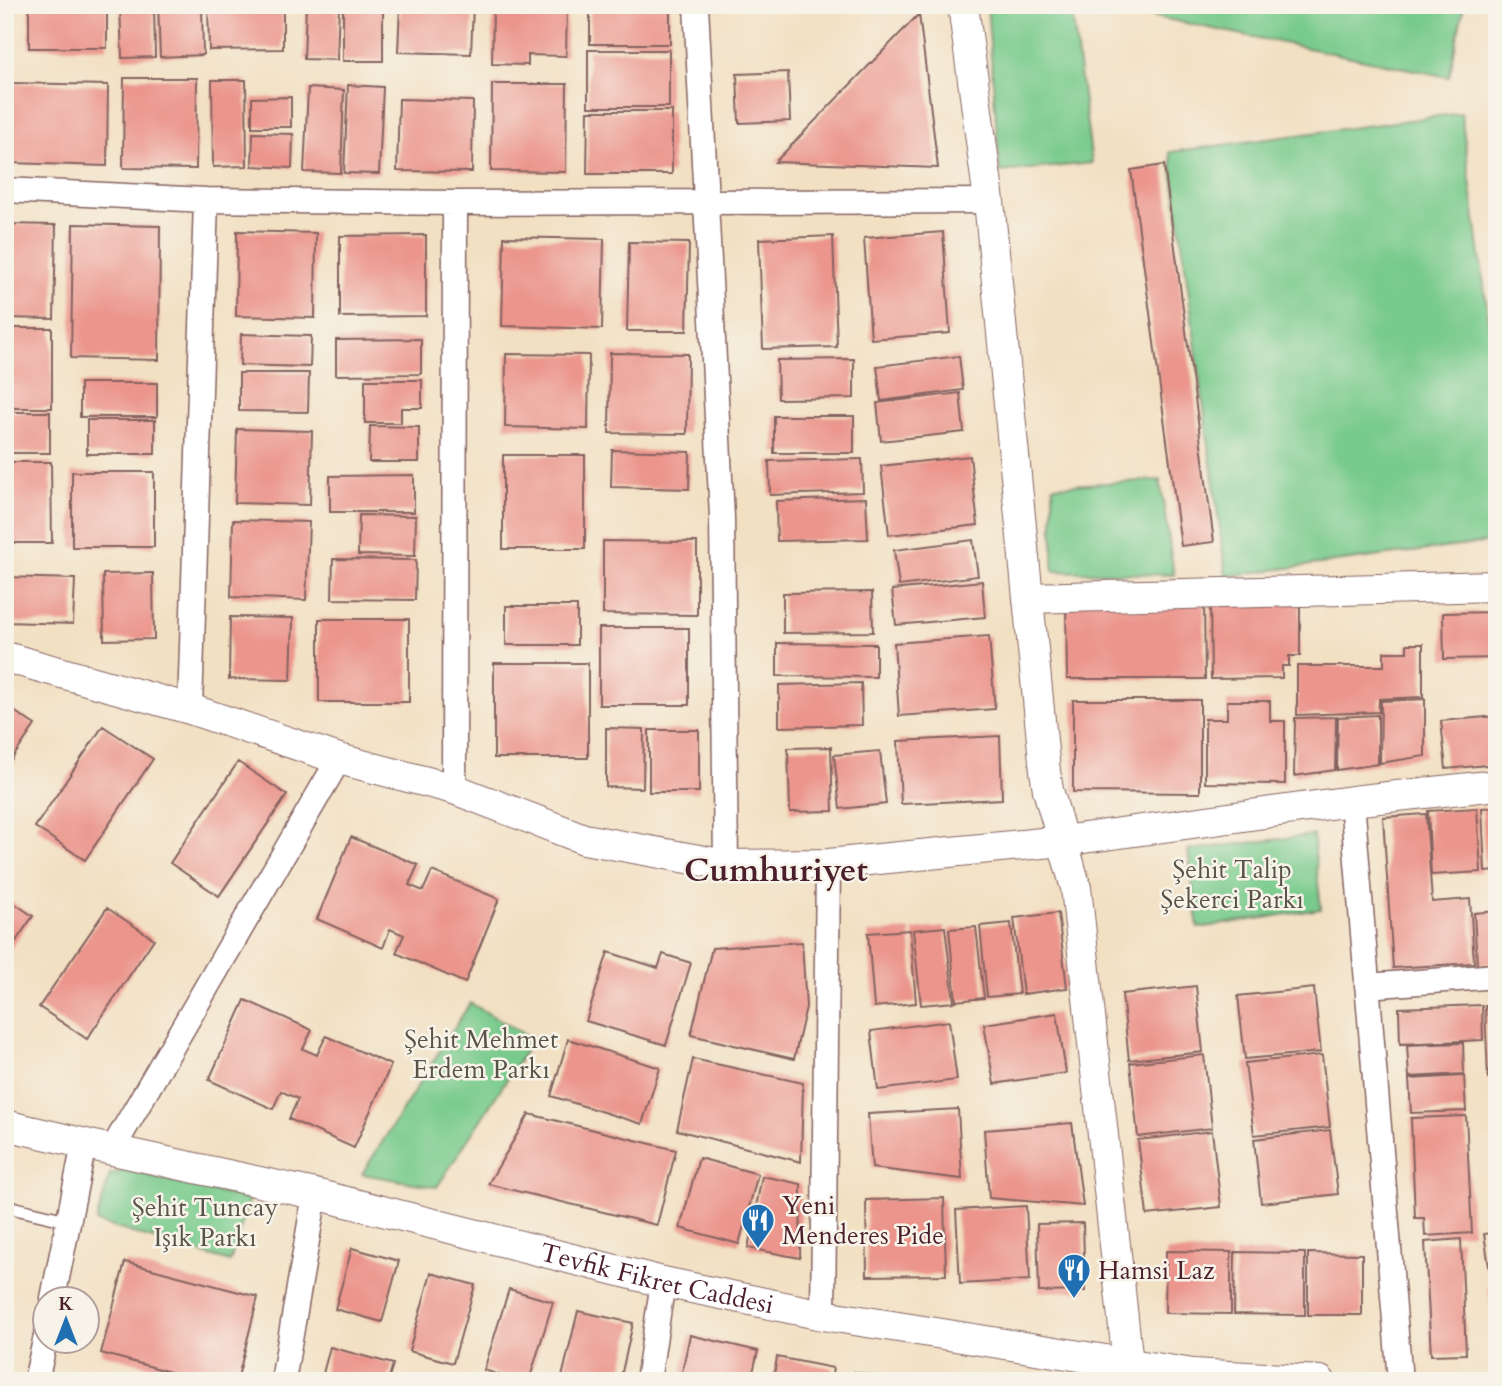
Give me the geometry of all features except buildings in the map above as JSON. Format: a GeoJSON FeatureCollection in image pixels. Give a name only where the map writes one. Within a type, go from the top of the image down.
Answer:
{"type":"FeatureCollection","features":[{"type":"Feature","properties":{"kind":"street"},"geometry":{"type":"LineString","coordinates":[[696,5],[722,517],[726,864]]}},
{"type":"Feature","properties":{"kind":"street"},"geometry":{"type":"LineString","coordinates":[[963,5],[989,201],[1048,790],[1076,888],[1128,1364]]}},
{"type":"Feature","properties":{"kind":"street"},"geometry":{"type":"LineString","coordinates":[[5,190],[206,200],[455,203],[989,201]]}},
{"type":"Feature","properties":{"kind":"street"},"geometry":{"type":"LineString","coordinates":[[190,709],[206,200]]}},
{"type":"Feature","properties":{"kind":"street"},"geometry":{"type":"LineString","coordinates":[[454,789],[455,203]]}},
{"type":"Feature","properties":{"kind":"street"},"geometry":{"type":"LineString","coordinates":[[1028,598],[1497,586]]}},
{"type":"Feature","properties":{"kind":"street"},"geometry":{"type":"LineString","coordinates":[[5,657],[190,709],[340,759],[454,789],[584,839],[726,864],[828,863],[1062,841],[1497,785]]}},
{"type":"Feature","properties":{"kind":"street"},"geometry":{"type":"LineString","coordinates":[[56,1284],[69,1221],[98,1147],[340,759]]}},
{"type":"Feature","properties":{"kind":"street"},"geometry":{"type":"LineString","coordinates":[[1352,802],[1401,1381]]}},
{"type":"Feature","properties":{"kind":"street"},"geometry":{"type":"LineString","coordinates":[[822,1315],[828,863]]}},
{"type":"Feature","properties":{"kind":"street"},"geometry":{"type":"LineString","coordinates":[[1367,986],[1497,976]]}},
{"type":"Feature","properties":{"kind":"street","name":"Tevfik Fikret Caddesi"},"geometry":{"type":"LineString","coordinates":[[5,1125],[315,1194],[663,1282],[822,1315],[1128,1364],[1193,1377],[1320,1381]]}},
{"type":"Feature","properties":{"kind":"street"},"geometry":{"type":"LineString","coordinates":[[283,1381],[315,1194]]}},
{"type":"Feature","properties":{"kind":"street"},"geometry":{"type":"LineString","coordinates":[[648,1381],[663,1282]]}},
{"type":"Feature","properties":{"kind":"street"},"geometry":{"type":"LineString","coordinates":[[36,1381],[42,1354]]}},
{"type":"Feature","properties":{"kind":"lane"},"geometry":{"type":"LineString","coordinates":[[5,1188],[5,1195]]}},
{"type":"Feature","properties":{"kind":"lane"},"geometry":{"type":"LineString","coordinates":[[5,1206],[69,1221]]}},
{"type":"Feature","properties":{"kind":"green space"},"geometry":{"type":"Polygon","coordinates":[[[987,5],[1071,5],[1092,163],[1000,172],[987,5]]]}},
{"type":"Feature","properties":{"kind":"green space"},"geometry":{"type":"Polygon","coordinates":[[[1154,5],[1464,5],[1449,77],[1151,16],[1154,5]]]}},
{"type":"Feature","properties":{"kind":"green space"},"geometry":{"type":"Polygon","coordinates":[[[1461,113],[1497,383],[1497,541],[1226,576],[1170,152],[1461,113]]]}},
{"type":"Feature","properties":{"kind":"green space"},"geometry":{"type":"Polygon","coordinates":[[[1160,480],[1174,575],[1053,571],[1053,486],[1160,480]]]}},
{"type":"Feature","properties":{"kind":"green space","name":"Şehit Talip Şekerci Parkı"},"geometry":{"type":"Polygon","coordinates":[[[1313,835],[1321,909],[1198,928],[1188,850],[1313,835]]]}},
{"type":"Feature","properties":{"kind":"green space","name":"Şehit Mehmet Erdem Parkı"},"geometry":{"type":"Polygon","coordinates":[[[470,1003],[533,1039],[437,1187],[362,1174],[470,1003]]]}},
{"type":"Feature","properties":{"kind":"green space","name":"Şehit Tuncay Işık Parkı"},"geometry":{"type":"Polygon","coordinates":[[[127,1170],[249,1200],[230,1262],[96,1222],[110,1174],[127,1170]]]}},
{"type":"Feature","properties":{"kind":"place","name":"Yeni Menderes Pide"},"geometry":{"type":"Point","coordinates":[758,1250]}},
{"type":"Feature","properties":{"kind":"place","name":"Hamsi Laz"},"geometry":{"type":"Point","coordinates":[1074,1300]}},
{"type":"Feature","properties":{"kind":"district","name":"Cumhuriyet"},"geometry":{"type":"Point","coordinates":[776,870]}}]}
